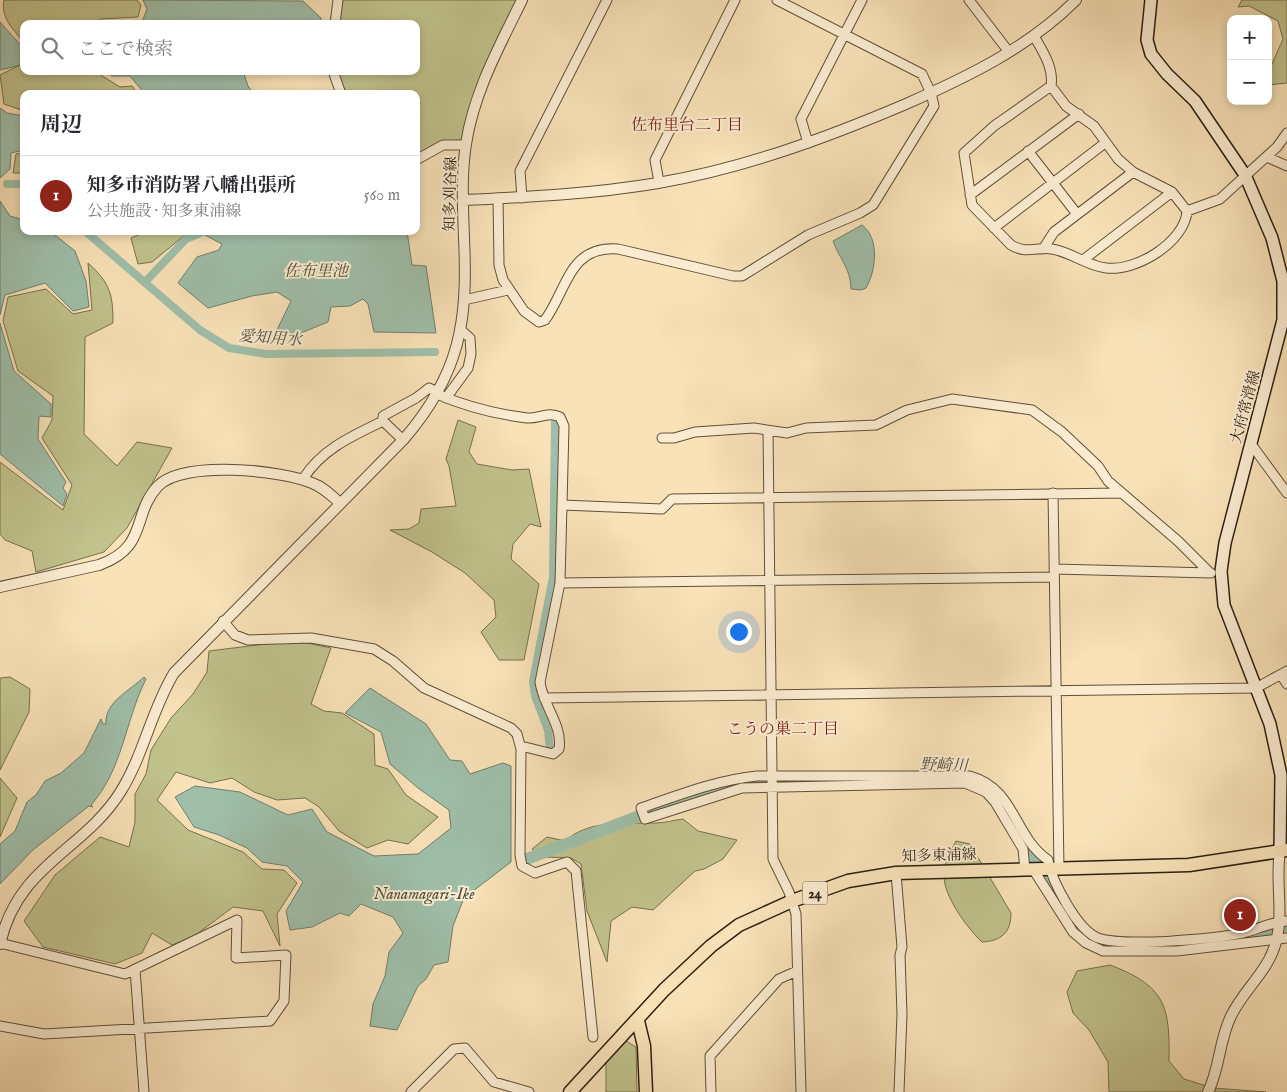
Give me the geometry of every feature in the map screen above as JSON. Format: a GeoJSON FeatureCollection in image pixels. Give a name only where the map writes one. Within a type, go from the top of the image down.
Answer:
{"type":"FeatureCollection","features":[{"type":"Feature","properties":{"kind":"main road","name":"大府常滑線"},"geometry":{"type":"LineString","coordinates":[[1151,0],[1147,40],[1151,54],[1167,74],[1195,100],[1245,175],[1272,238],[1285,280],[1283,338],[1251,444],[1225,543],[1215,572],[1224,605],[1270,724],[1281,775],[1284,850]]}},
{"type":"Feature","properties":{"kind":"main road","name":"知多東浦線"},"geometry":{"type":"LineString","coordinates":[[570,1092],[638,1021],[664,990],[711,946],[739,925],[792,901],[848,881],[896,873],[1190,864],[1284,850]]}},
{"type":"Feature","properties":{"kind":"main road"},"geometry":{"type":"LineString","coordinates":[[638,1021],[644,1046],[646,1092]]}},
{"type":"Feature","properties":{"kind":"street"},"geometry":{"type":"LineString","coordinates":[[336,20],[338,0]]}},
{"type":"Feature","properties":{"kind":"street","name":"知多刈谷線"},"geometry":{"type":"LineString","coordinates":[[0,944],[14,909],[34,878],[96,822],[121,792],[139,753],[154,709],[169,680],[188,656],[403,440],[439,394],[453,360],[461,330],[464,300],[463,200],[466,145],[478,93],[522,0]]}},
{"type":"Feature","properties":{"kind":"street"},"geometry":{"type":"LineString","coordinates":[[522,198],[520,171],[607,0]]}},
{"type":"Feature","properties":{"kind":"street"},"geometry":{"type":"LineString","coordinates":[[659,182],[655,160],[735,0]]}},
{"type":"Feature","properties":{"kind":"street"},"geometry":{"type":"LineString","coordinates":[[498,198],[499,264],[508,290],[532,319],[538,322],[545,320],[578,262],[593,251],[608,248],[734,276],[749,273],[808,235],[860,213],[873,205],[934,106],[931,93],[922,74],[777,0]]}},
{"type":"Feature","properties":{"kind":"street"},"geometry":{"type":"LineString","coordinates":[[808,143],[801,118],[862,0]]}},
{"type":"Feature","properties":{"kind":"street"},"geometry":{"type":"LineString","coordinates":[[968,0],[1009,52]]}},
{"type":"Feature","properties":{"kind":"street"},"geometry":{"type":"LineString","coordinates":[[463,200],[587,193],[659,182],[770,156],[840,132],[931,93],[1009,52],[1034,36],[1076,0]]}},
{"type":"Feature","properties":{"kind":"street"},"geometry":{"type":"LineString","coordinates":[[1034,36],[1047,61],[1052,77],[1051,86],[1066,106],[1094,126],[1105,143],[1133,172],[1172,192],[1187,211],[1186,221],[1178,233],[1153,255],[1114,269],[1096,266],[1051,248],[1043,250],[1019,249],[994,228],[972,205],[964,152],[994,126],[1051,86]]}},
{"type":"Feature","properties":{"kind":"street"},"geometry":{"type":"LineString","coordinates":[[334,75],[340,90]]}},
{"type":"Feature","properties":{"kind":"street"},"geometry":{"type":"LineString","coordinates":[[970,195],[1079,114]]}},
{"type":"Feature","properties":{"kind":"street"},"geometry":{"type":"LineString","coordinates":[[1187,211],[1220,199],[1267,157],[1287,133]]}},
{"type":"Feature","properties":{"kind":"street"},"geometry":{"type":"LineString","coordinates":[[994,228],[1105,143]]}},
{"type":"Feature","properties":{"kind":"street"},"geometry":{"type":"LineString","coordinates":[[420,158],[443,145],[466,145]]}},
{"type":"Feature","properties":{"kind":"street"},"geometry":{"type":"LineString","coordinates":[[1028,151],[1077,214]]}},
{"type":"Feature","properties":{"kind":"street"},"geometry":{"type":"LineString","coordinates":[[1267,157],[1287,166]]}},
{"type":"Feature","properties":{"kind":"street"},"geometry":{"type":"LineString","coordinates":[[1043,250],[1054,232],[1133,172]]}},
{"type":"Feature","properties":{"kind":"street"},"geometry":{"type":"LineString","coordinates":[[1083,260],[1172,192]]}},
{"type":"Feature","properties":{"kind":"street"},"geometry":{"type":"LineString","coordinates":[[464,300],[508,290]]}},
{"type":"Feature","properties":{"kind":"street"},"geometry":{"type":"LineString","coordinates":[[439,394],[470,362],[470,338],[461,330]]}},
{"type":"Feature","properties":{"kind":"street"},"geometry":{"type":"LineString","coordinates":[[383,421],[383,416],[416,398],[428,388],[474,409],[493,414],[530,418],[554,414],[560,417],[564,426],[560,583],[540,675],[544,698],[561,739],[559,749],[553,754],[525,747]]}},
{"type":"Feature","properties":{"kind":"street"},"geometry":{"type":"LineString","coordinates":[[662,438],[674,438],[695,432],[754,428],[788,433],[806,428],[876,425],[907,410],[952,399],[1032,410],[1062,432],[1098,466],[1108,481],[1121,493],[1215,572]]}},
{"type":"Feature","properties":{"kind":"street"},"geometry":{"type":"LineString","coordinates":[[383,421],[403,440]]}},
{"type":"Feature","properties":{"kind":"street"},"geometry":{"type":"LineString","coordinates":[[303,479],[321,456],[333,447],[383,421]]}},
{"type":"Feature","properties":{"kind":"street"},"geometry":{"type":"LineString","coordinates":[[768,431],[768,581],[773,859],[796,914],[801,1092]]}},
{"type":"Feature","properties":{"kind":"street"},"geometry":{"type":"LineString","coordinates":[[1251,444],[1287,493]]}},
{"type":"Feature","properties":{"kind":"street"},"geometry":{"type":"LineString","coordinates":[[0,587],[99,565],[113,558],[131,542],[154,490],[172,476],[206,471],[244,470],[303,479],[321,487],[340,503]]}},
{"type":"Feature","properties":{"kind":"street"},"geometry":{"type":"LineString","coordinates":[[1053,493],[1055,691],[1041,869],[1073,932],[1086,943],[1103,951],[1178,951],[1281,931]]}},
{"type":"Feature","properties":{"kind":"street"},"geometry":{"type":"LineString","coordinates":[[562,505],[662,508],[672,499],[1121,493]]}},
{"type":"Feature","properties":{"kind":"street"},"geometry":{"type":"LineString","coordinates":[[560,583],[768,581],[1054,573],[1215,572]]}},
{"type":"Feature","properties":{"kind":"street"},"geometry":{"type":"LineString","coordinates":[[223,621],[240,639],[311,638],[374,649],[393,661],[424,688],[511,728],[517,734],[521,749],[520,855],[522,866],[535,873],[567,862],[576,871],[593,1038]]}},
{"type":"Feature","properties":{"kind":"street"},"geometry":{"type":"LineString","coordinates":[[544,698],[1256,688],[1284,673],[1287,684]]}},
{"type":"Feature","properties":{"kind":"street"},"geometry":{"type":"LineString","coordinates":[[1041,869],[1048,860],[1036,852],[1005,799],[992,785],[981,779],[950,774],[772,780],[729,791],[645,819],[641,808],[728,780],[772,780],[965,783],[986,792],[995,802],[1023,849],[1041,869],[1083,928],[1098,938],[1114,941],[1190,940],[1243,933],[1281,931]]}},
{"type":"Feature","properties":{"kind":"street"},"geometry":{"type":"LineString","coordinates":[[1208,1092],[1215,1079],[1221,1045],[1232,1014],[1268,965],[1281,931],[1277,869],[1284,850]]}},
{"type":"Feature","properties":{"kind":"street"},"geometry":{"type":"LineString","coordinates":[[896,873],[902,947],[900,955],[902,1014],[899,1092]]}},
{"type":"Feature","properties":{"kind":"street"},"geometry":{"type":"LineString","coordinates":[[0,944],[125,974],[237,920],[236,958],[286,955],[284,1001],[270,1021],[44,1034],[0,1026]]}},
{"type":"Feature","properties":{"kind":"street"},"geometry":{"type":"LineString","coordinates":[[135,969],[144,1092]]}},
{"type":"Feature","properties":{"kind":"street"},"geometry":{"type":"LineString","coordinates":[[711,1092],[710,1056],[779,979],[797,971]]}},
{"type":"Feature","properties":{"kind":"street"},"geometry":{"type":"LineString","coordinates":[[413,1091],[454,1049],[464,1048],[494,1082],[529,1092]]}},
{"type":"Feature","properties":{"kind":"green space"},"geometry":{"type":"Polygon","coordinates":[[[4,0],[137,0],[141,5],[138,17],[99,20],[20,20],[20,37],[6,17],[3,6],[4,0]]]}},
{"type":"Feature","properties":{"kind":"green space"},"geometry":{"type":"Polygon","coordinates":[[[338,0],[522,0],[491,62],[466,145],[458,143],[420,158],[420,90],[340,90],[334,75],[420,75],[420,20],[336,20],[338,0]]]}},
{"type":"Feature","properties":{"kind":"green space"},"geometry":{"type":"Polygon","coordinates":[[[1242,0],[1287,0],[1287,83],[1272,85],[1272,64],[1283,39],[1278,21],[1272,18],[1272,15],[1266,15],[1249,6],[1238,7],[1242,0]]]}},
{"type":"Feature","properties":{"kind":"green space"},"geometry":{"type":"Polygon","coordinates":[[[20,65],[20,75],[100,75],[120,87],[132,86],[135,90],[20,90],[20,110],[4,104],[0,75],[20,65]]]}},
{"type":"Feature","properties":{"kind":"green space"},"geometry":{"type":"Polygon","coordinates":[[[16,154],[20,154],[20,173],[13,173],[16,154]]]}},
{"type":"Feature","properties":{"kind":"green space"},"geometry":{"type":"Polygon","coordinates":[[[138,235],[185,235],[152,262],[138,264],[131,238],[138,235]]]}},
{"type":"Feature","properties":{"kind":"green space"},"geometry":{"type":"Polygon","coordinates":[[[88,263],[106,283],[109,290],[113,323],[85,337],[84,434],[117,466],[137,442],[172,448],[127,528],[104,552],[36,572],[32,551],[5,540],[0,534],[0,462],[63,510],[72,485],[42,438],[52,420],[53,396],[18,371],[3,321],[8,297],[46,289],[73,314],[92,310],[88,263]]]}},
{"type":"Feature","properties":{"kind":"green space"},"geometry":{"type":"Polygon","coordinates":[[[458,420],[476,427],[469,452],[477,464],[512,470],[529,469],[541,527],[530,524],[513,544],[511,559],[539,584],[524,660],[499,660],[481,632],[496,617],[494,600],[465,573],[432,552],[390,530],[409,529],[419,523],[421,509],[456,506],[446,459],[458,420]]]}},
{"type":"Feature","properties":{"kind":"green space"},"geometry":{"type":"Polygon","coordinates":[[[274,643],[307,643],[331,648],[311,704],[324,711],[342,713],[374,734],[375,765],[388,769],[406,795],[438,817],[408,844],[388,840],[367,848],[339,831],[319,807],[305,798],[277,800],[254,792],[232,778],[210,783],[176,772],[157,800],[188,830],[243,852],[262,869],[284,870],[297,883],[277,914],[280,946],[263,911],[233,907],[193,937],[172,945],[152,933],[142,953],[115,964],[43,947],[24,921],[55,875],[100,837],[129,847],[135,822],[135,794],[146,774],[151,750],[171,718],[193,694],[207,672],[209,651],[274,643]]]}},
{"type":"Feature","properties":{"kind":"green space"},"geometry":{"type":"Polygon","coordinates":[[[10,677],[30,689],[29,712],[0,770],[0,678],[10,677]]]}},
{"type":"Feature","properties":{"kind":"green space"},"geometry":{"type":"Polygon","coordinates":[[[0,778],[17,798],[0,837],[0,778]]]}},
{"type":"Feature","properties":{"kind":"green space"},"geometry":{"type":"Polygon","coordinates":[[[683,819],[698,831],[737,840],[723,859],[704,869],[695,871],[653,910],[632,907],[611,921],[607,962],[587,911],[581,864],[571,858],[545,857],[532,849],[547,837],[565,841],[585,829],[596,826],[620,823],[659,823],[683,819]]]}},
{"type":"Feature","properties":{"kind":"green space"},"geometry":{"type":"Polygon","coordinates":[[[956,841],[970,844],[1011,913],[1011,920],[1007,931],[1000,938],[982,942],[963,920],[947,892],[944,870],[956,841]]]}},
{"type":"Feature","properties":{"kind":"green space"},"geometry":{"type":"Polygon","coordinates":[[[1110,965],[1143,981],[1160,1000],[1168,1025],[1169,1061],[1184,1079],[1213,1088],[1266,1092],[1109,1092],[1108,1062],[1089,1030],[1073,1013],[1067,992],[1077,971],[1110,965]]]}},
{"type":"Feature","properties":{"kind":"green space"},"geometry":{"type":"Polygon","coordinates":[[[626,1041],[636,1047],[637,1092],[606,1092],[606,1061],[626,1041]]]}},
{"type":"Feature","properties":{"kind":"water"},"geometry":{"type":"Polygon","coordinates":[[[143,0],[303,1],[321,20],[143,20],[147,9],[143,0]]]}},
{"type":"Feature","properties":{"kind":"water"},"geometry":{"type":"Polygon","coordinates":[[[0,22],[20,44],[20,65],[0,70],[0,22]]]}},
{"type":"Feature","properties":{"kind":"water"},"geometry":{"type":"Polygon","coordinates":[[[111,75],[244,75],[251,90],[142,90],[130,76],[111,75]]]}},
{"type":"Feature","properties":{"kind":"water"},"geometry":{"type":"Polygon","coordinates":[[[0,108],[7,113],[20,115],[20,151],[11,153],[10,169],[0,178],[0,108]]]}},
{"type":"Feature","properties":{"kind":"water"},"geometry":{"type":"Polygon","coordinates":[[[0,201],[10,216],[20,219],[20,235],[55,235],[75,251],[86,281],[89,307],[73,311],[45,283],[5,295],[0,315],[0,201]]]}},
{"type":"Feature","properties":{"kind":"water"},"geometry":{"type":"Polygon","coordinates":[[[862,225],[872,238],[874,264],[866,288],[861,290],[851,289],[849,275],[833,241],[862,225]]]}},
{"type":"Feature","properties":{"kind":"water","name":"佐布里池"},"geometry":{"type":"Polygon","coordinates":[[[205,235],[408,235],[412,265],[426,266],[436,333],[374,332],[368,304],[363,299],[350,306],[331,307],[328,322],[296,335],[274,336],[291,301],[277,292],[252,296],[208,308],[178,283],[197,257],[219,250],[222,244],[205,235]]]}},
{"type":"Feature","properties":{"kind":"water"},"geometry":{"type":"Polygon","coordinates":[[[0,323],[14,371],[51,404],[51,417],[39,416],[38,439],[66,482],[63,488],[67,494],[63,506],[0,454],[0,323]]]}},
{"type":"Feature","properties":{"kind":"water"},"geometry":{"type":"Polygon","coordinates":[[[144,677],[146,679],[117,760],[102,791],[91,805],[93,807],[89,806],[34,849],[0,884],[0,844],[15,831],[27,802],[36,795],[45,781],[61,773],[84,753],[101,719],[103,724],[106,724],[109,709],[119,697],[144,677]]]}},
{"type":"Feature","properties":{"kind":"water","name":"Nanamagari-Ike"},"geometry":{"type":"Polygon","coordinates":[[[370,688],[426,724],[450,760],[462,761],[470,774],[503,763],[511,766],[511,862],[464,898],[453,926],[448,962],[434,965],[426,979],[418,986],[397,1030],[370,1026],[373,1004],[385,976],[389,952],[403,933],[393,917],[361,904],[349,916],[340,913],[312,927],[290,930],[286,911],[303,882],[287,866],[262,862],[247,848],[219,835],[194,827],[175,797],[195,786],[240,792],[288,815],[312,809],[327,832],[374,856],[418,854],[451,828],[449,810],[418,788],[390,764],[381,732],[345,713],[370,688]]]}},
{"type":"Feature","properties":{"kind":"waterway","name":"愛知用水"},"geometry":{"type":"LineString","coordinates":[[7,184],[20,184]]}},
{"type":"Feature","properties":{"kind":"waterway","name":"愛知用水"},"geometry":{"type":"LineString","coordinates":[[90,235],[200,330],[229,348],[266,354],[435,352]]}},
{"type":"Feature","properties":{"kind":"waterway"},"geometry":{"type":"LineString","coordinates":[[145,282],[186,239],[196,235]]}},
{"type":"Feature","properties":{"kind":"waterway","name":"愛知用水"},"geometry":{"type":"LineString","coordinates":[[550,750],[548,730],[535,696],[533,681],[553,577],[555,421]]}},
{"type":"Feature","properties":{"kind":"waterway","name":"野崎川"},"geometry":{"type":"LineString","coordinates":[[527,859],[647,813],[726,786],[754,782],[866,780]]}},
{"type":"Feature","properties":{"kind":"waterway","name":"野崎川"},"geometry":{"type":"LineString","coordinates":[[992,791],[1073,924],[1088,938],[1111,947],[1208,943],[1287,929]]}},
{"type":"Feature","properties":{"kind":"place","name":"知多市消防署八幡出張所"},"geometry":{"type":"Point","coordinates":[1240,915]}},
{"type":"Feature","properties":{"kind":"district","name":"佐布里台二丁目"},"geometry":{"type":"Point","coordinates":[687,124]}},
{"type":"Feature","properties":{"kind":"district","name":"こうの巣二丁目"},"geometry":{"type":"Point","coordinates":[783,728]}}]}
